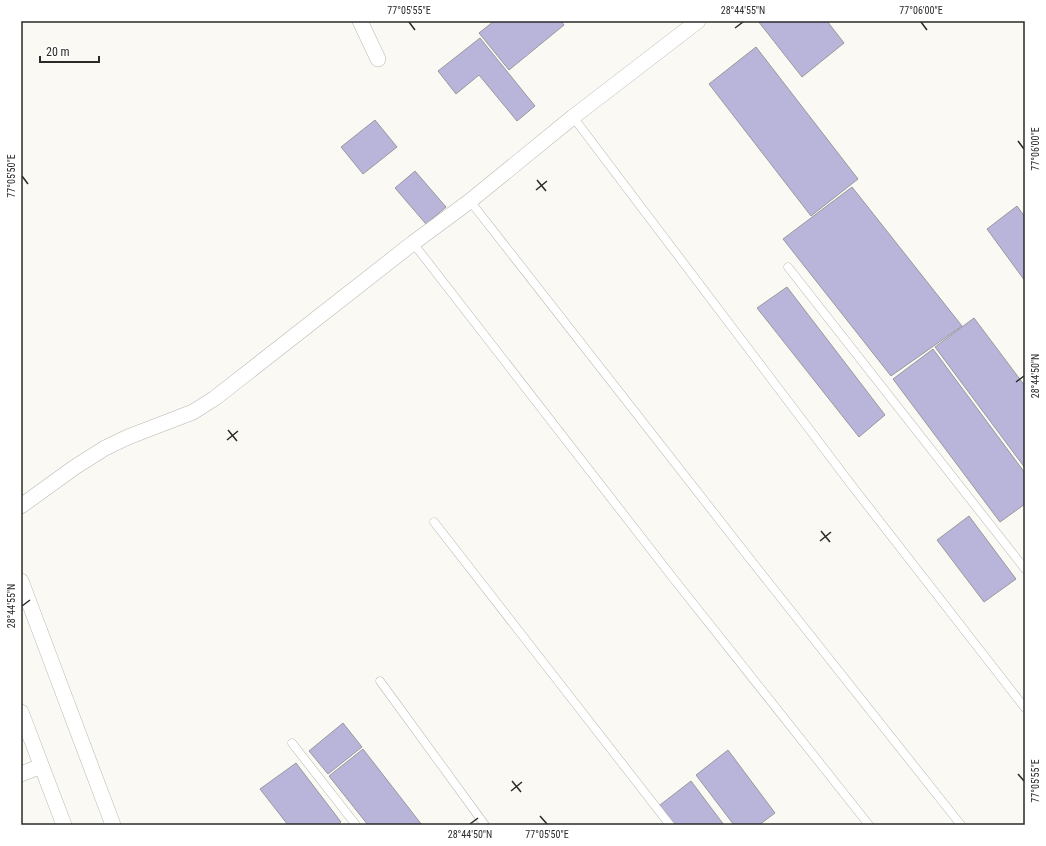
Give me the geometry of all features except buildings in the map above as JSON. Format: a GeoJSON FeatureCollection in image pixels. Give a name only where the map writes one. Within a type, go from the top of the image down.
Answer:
{"type":"FeatureCollection","features":[{"type":"Feature","properties":{"kind":"street"},"geometry":{"type":"LineString","coordinates":[[360,21],[378,59]]}},
{"type":"Feature","properties":{"kind":"street"},"geometry":{"type":"LineString","coordinates":[[21,506],[74,466],[105,448],[128,437],[193,412],[215,398],[413,243],[470,201],[573,117],[698,21]]}},
{"type":"Feature","properties":{"kind":"street"},"geometry":{"type":"LineString","coordinates":[[21,581],[113,825]]}},
{"type":"Feature","properties":{"kind":"street"},"geometry":{"type":"LineString","coordinates":[[21,712],[64,825]]}},
{"type":"Feature","properties":{"kind":"street"},"geometry":{"type":"LineString","coordinates":[[21,774],[41,766]]}},
{"type":"Feature","properties":{"kind":"lane"},"geometry":{"type":"LineString","coordinates":[[573,117],[848,481],[1025,708]]}},
{"type":"Feature","properties":{"kind":"lane"},"geometry":{"type":"LineString","coordinates":[[470,201],[745,553],[961,825]]}},
{"type":"Feature","properties":{"kind":"lane"},"geometry":{"type":"LineString","coordinates":[[413,243],[668,572],[870,825]]}},
{"type":"Feature","properties":{"kind":"lane"},"geometry":{"type":"LineString","coordinates":[[788,267],[1025,569]]}},
{"type":"Feature","properties":{"kind":"lane"},"geometry":{"type":"LineString","coordinates":[[434,522],[670,825]]}},
{"type":"Feature","properties":{"kind":"lane"},"geometry":{"type":"LineString","coordinates":[[380,681],[485,825]]}},
{"type":"Feature","properties":{"kind":"lane"},"geometry":{"type":"LineString","coordinates":[[292,743],[356,825]]}}]}
